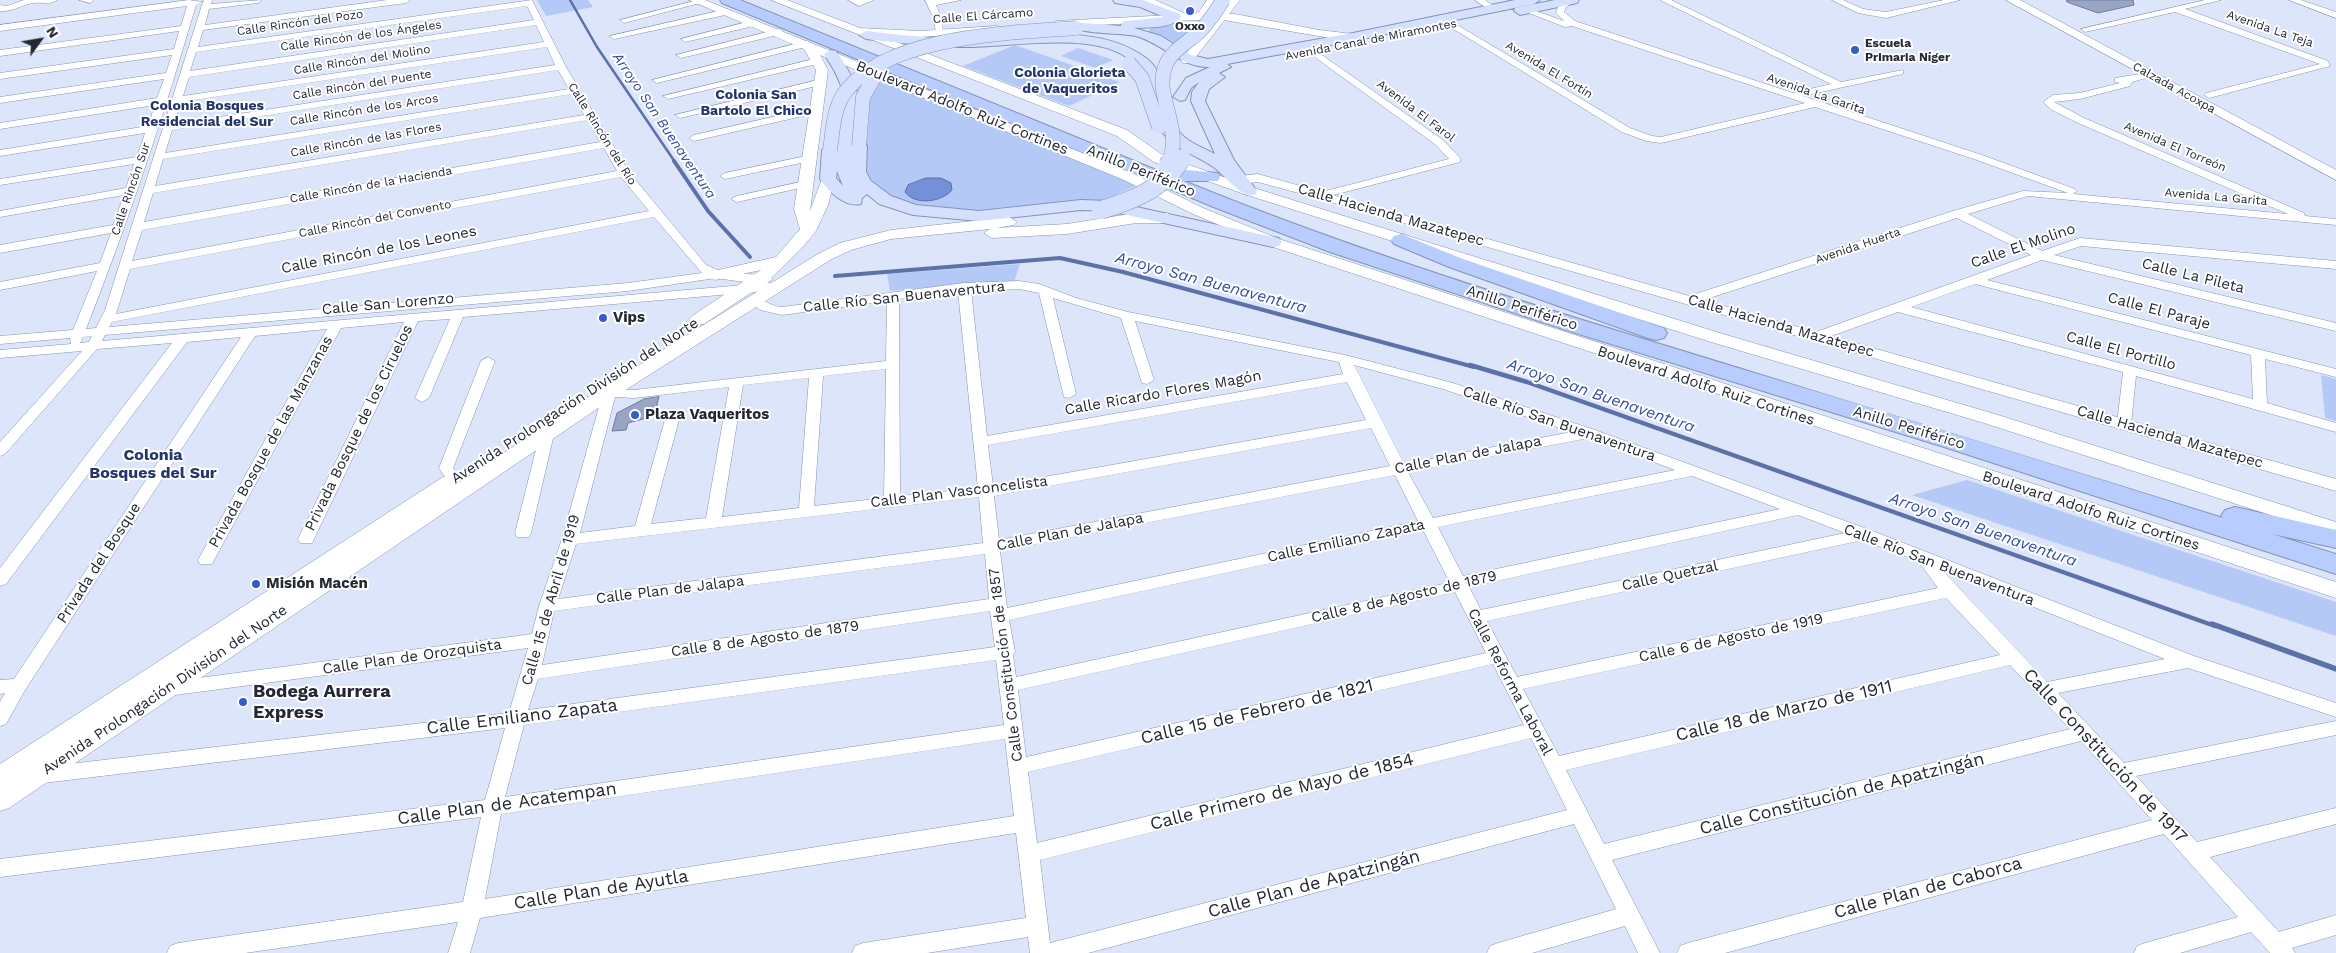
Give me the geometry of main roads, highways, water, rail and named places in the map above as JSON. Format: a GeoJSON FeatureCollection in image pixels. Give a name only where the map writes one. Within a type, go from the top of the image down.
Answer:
{"type":"FeatureCollection","features":[{"type":"Feature","properties":{"kind":"highway","name":"Anillo Periférico"},"geometry":{"type":"LineString","coordinates":[[750,0],[1179,184],[1756,369],[2336,550]]}},
{"type":"Feature","properties":{"kind":"highway","name":"Anillo Periférico"},"geometry":{"type":"LineString","coordinates":[[701,1],[727,6],[1337,248],[1664,353],[1953,441],[2336,564]]}},
{"type":"Feature","properties":{"kind":"highway"},"geometry":{"type":"LineString","coordinates":[[1179,184],[1230,182]]}},
{"type":"Feature","properties":{"kind":"highway"},"geometry":{"type":"LineString","coordinates":[[1401,240],[1456,263],[1756,369]]}},
{"type":"Feature","properties":{"kind":"highway"},"geometry":{"type":"LineString","coordinates":[[1395,283],[1600,341],[1664,353]]}},
{"type":"Feature","properties":{"kind":"highway"},"geometry":{"type":"LineString","coordinates":[[2209,510],[2336,539]]}},
{"type":"Feature","properties":{"kind":"main road","name":"Boulevard Adolfo Ruiz Cortines"},"geometry":{"type":"LineString","coordinates":[[777,0],[1122,133],[1153,156],[1179,184]]}},
{"type":"Feature","properties":{"kind":"main road"},"geometry":{"type":"LineString","coordinates":[[1119,0],[1143,4],[1186,17]]}},
{"type":"Feature","properties":{"kind":"main road"},"geometry":{"type":"LineString","coordinates":[[1179,184],[1174,149],[1176,134],[1165,98],[1162,73],[1170,57],[1234,0]]}},
{"type":"Feature","properties":{"kind":"main road","name":"Avenida Canal de Miramontes"},"geometry":{"type":"LineString","coordinates":[[1187,60],[1212,62],[1494,9],[1572,0]]}},
{"type":"Feature","properties":{"kind":"main road","name":"Calzada Acoxpa"},"geometry":{"type":"LineString","coordinates":[[2012,0],[2039,8],[2085,28],[2150,74],[2336,176]]}},
{"type":"Feature","properties":{"kind":"main road"},"geometry":{"type":"LineString","coordinates":[[1079,28],[1160,22],[1203,14],[1210,4],[1225,9]]}},
{"type":"Feature","properties":{"kind":"main road","name":"Avenida Canal de Miramontes"},"geometry":{"type":"LineString","coordinates":[[1182,104],[1182,90],[1189,83],[1217,69],[1455,24],[1530,5]]}},
{"type":"Feature","properties":{"kind":"main road","name":"Boulevard Adolfo Ruiz Cortines"},"geometry":{"type":"LineString","coordinates":[[727,6],[755,22],[807,44],[824,57],[1179,184],[1273,242],[1712,388],[2336,590]]}},
{"type":"Feature","properties":{"kind":"main road","name":"Calzada Acoxpa"},"geometry":{"type":"LineString","coordinates":[[2039,8],[2119,52],[2209,95],[2336,161]]}},
{"type":"Feature","properties":{"kind":"main road"},"geometry":{"type":"LineString","coordinates":[[1079,28],[1131,32],[1162,42],[1187,60],[1225,9]]}},
{"type":"Feature","properties":{"kind":"main road","name":"Avenida Prolongación División del Norte"},"geometry":{"type":"LineString","coordinates":[[0,800],[547,434],[768,283],[808,231],[820,210],[828,179],[830,150],[837,108],[847,90],[863,76],[887,61],[903,54],[941,44],[1079,28]]}},
{"type":"Feature","properties":{"kind":"main road"},"geometry":{"type":"LineString","coordinates":[[860,32],[961,42],[1066,38],[1100,43],[1136,57],[1145,64],[1151,73],[1172,134],[1183,143],[1222,165],[1230,182],[1401,240],[1991,419],[2336,529]]}},
{"type":"Feature","properties":{"kind":"main road"},"geometry":{"type":"LineString","coordinates":[[1131,32],[1146,38],[1154,46],[1155,58],[1151,73]]}},
{"type":"Feature","properties":{"kind":"main road"},"geometry":{"type":"LineString","coordinates":[[1230,182],[1219,150],[1198,101],[1200,89],[1210,80],[1230,73],[1363,48],[1394,36]]}},
{"type":"Feature","properties":{"kind":"main road"},"geometry":{"type":"LineString","coordinates":[[1013,40],[1079,44],[1107,51],[1130,63],[1142,78],[1179,184]]}},
{"type":"Feature","properties":{"kind":"main road"},"geometry":{"type":"LineString","coordinates":[[808,231],[802,214],[824,57]]}},
{"type":"Feature","properties":{"kind":"main road"},"geometry":{"type":"LineString","coordinates":[[824,57],[847,78],[850,91],[842,166],[845,177],[862,196],[892,211]]}},
{"type":"Feature","properties":{"kind":"main road"},"geometry":{"type":"LineString","coordinates":[[887,61],[865,89],[860,104],[858,172],[864,184],[885,200],[913,210],[979,216],[1099,205],[1128,209],[1273,242]]}},
{"type":"Feature","properties":{"kind":"main road"},"geometry":{"type":"LineString","coordinates":[[1179,184],[1188,130]]}},
{"type":"Feature","properties":{"kind":"main road"},"geometry":{"type":"LineString","coordinates":[[828,179],[844,195],[862,203],[946,222],[1017,222],[1072,216],[1110,208],[1139,196],[1179,184]]}},
{"type":"Feature","properties":{"kind":"main road"},"geometry":{"type":"LineString","coordinates":[[818,261],[871,246],[915,239],[1067,229],[1136,218],[1167,218]]}},
{"type":"Feature","properties":{"kind":"main road","name":"Avenida Prolongación División del Norte"},"geometry":{"type":"LineString","coordinates":[[0,777],[454,480],[768,283],[849,245],[895,233],[1017,222]]}},
{"type":"Feature","properties":{"kind":"main road"},"geometry":{"type":"LineString","coordinates":[[715,275],[768,283]]}},
{"type":"Feature","properties":{"kind":"waterway","name":"Arroyo San Buenaventura"},"geometry":{"type":"LineString","coordinates":[[570,0],[597,47],[675,162]]}},
{"type":"Feature","properties":{"kind":"waterway","name":"Arroyo San Buenaventura"},"geometry":{"type":"LineString","coordinates":[[674,161],[708,211],[750,257]]}},
{"type":"Feature","properties":{"kind":"waterway","name":"Arroyo San Buenaventura"},"geometry":{"type":"LineString","coordinates":[[835,276],[1060,258],[1123,272],[1474,367]]}},
{"type":"Feature","properties":{"kind":"waterway","name":"Arroyo San Buenaventura"},"geometry":{"type":"LineString","coordinates":[[1470,365],[1527,382],[2215,626]]}},
{"type":"Feature","properties":{"kind":"waterway","name":"Arroyo San Buenaventura"},"geometry":{"type":"LineString","coordinates":[[2212,624],[2336,669]]}},
{"type":"Feature","properties":{"kind":"place","name":"Oxxo"},"geometry":{"type":"Point","coordinates":[1190,11]}},
{"type":"Feature","properties":{"kind":"place","name":"Escuela Primaria Níger"},"geometry":{"type":"Point","coordinates":[1855,50]}},
{"type":"Feature","properties":{"kind":"place","name":"Vips"},"geometry":{"type":"Point","coordinates":[603,318]}},
{"type":"Feature","properties":{"kind":"place","name":"Plaza Vaqueritos"},"geometry":{"type":"Point","coordinates":[635,415]}},
{"type":"Feature","properties":{"kind":"place","name":"Misión Macén"},"geometry":{"type":"Point","coordinates":[256,584]}},
{"type":"Feature","properties":{"kind":"place","name":"Bodega Aurrera Express"},"geometry":{"type":"Point","coordinates":[243,702]}},
{"type":"Feature","properties":{"kind":"district","name":"Colonia Glorieta de Vaqueritos"},"geometry":{"type":"Point","coordinates":[1070,82]}},
{"type":"Feature","properties":{"kind":"district","name":"Colonia San Bartolo El Chico"},"geometry":{"type":"Point","coordinates":[756,104]}},
{"type":"Feature","properties":{"kind":"district","name":"Colonia Bosques Residencial del Sur"},"geometry":{"type":"Point","coordinates":[207,114]}},
{"type":"Feature","properties":{"kind":"district","name":"Colonia Bosques del Sur"},"geometry":{"type":"Point","coordinates":[153,464]}}]}
